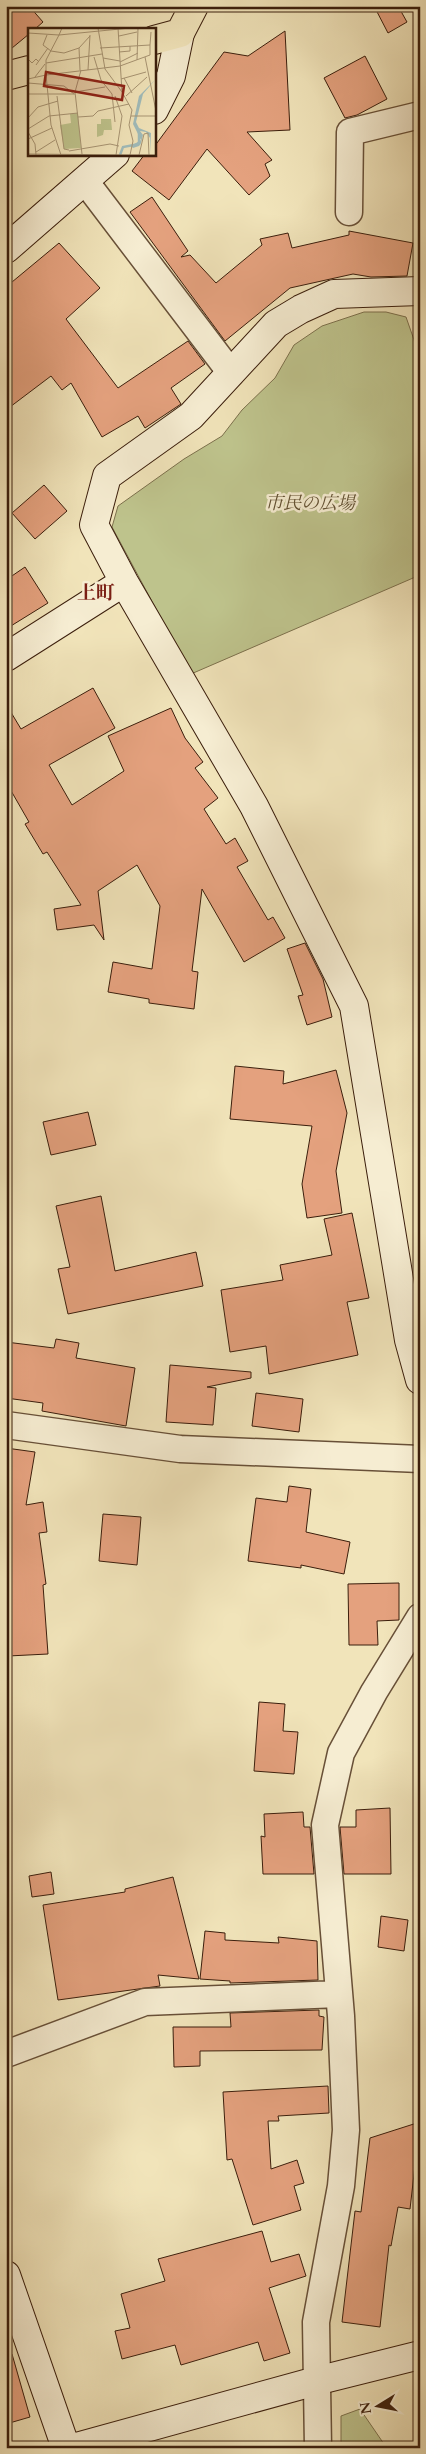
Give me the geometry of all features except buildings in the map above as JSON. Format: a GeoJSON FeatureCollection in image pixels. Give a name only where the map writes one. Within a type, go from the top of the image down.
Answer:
{"type":"FeatureCollection","features":[{"type":"Feature","properties":{"kind":"main road"},"geometry":{"type":"LineString","coordinates":[[167,37],[194,6]]}},
{"type":"Feature","properties":{"kind":"main road"},"geometry":{"type":"LineString","coordinates":[[6,76],[28,70]]}},
{"type":"Feature","properties":{"kind":"street"},"geometry":{"type":"LineString","coordinates":[[155,108],[171,76],[167,37]]}},
{"type":"Feature","properties":{"kind":"street"},"geometry":{"type":"LineString","coordinates":[[350,212],[350,132],[420,115]]}},
{"type":"Feature","properties":{"kind":"street"},"geometry":{"type":"LineString","coordinates":[[6,249],[114,155]]}},
{"type":"Feature","properties":{"kind":"street"},"geometry":{"type":"LineString","coordinates":[[85,181],[231,373]]}},
{"type":"Feature","properties":{"kind":"street"},"geometry":{"type":"LineString","coordinates":[[420,291],[334,294],[301,308],[276,324],[191,416],[108,476],[94,525],[124,582],[254,806],[354,1006],[409,1340],[420,1380]]}},
{"type":"Feature","properties":{"kind":"street"},"geometry":{"type":"LineString","coordinates":[[6,658],[124,582]]}},
{"type":"Feature","properties":{"kind":"street"},"geometry":{"type":"LineString","coordinates":[[6,1425],[180,1448],[420,1459]]}},
{"type":"Feature","properties":{"kind":"street"},"geometry":{"type":"LineString","coordinates":[[318,2448],[316,2322],[341,2186],[346,2130],[325,1826],[341,1753],[374,1692],[420,1617]]}},
{"type":"Feature","properties":{"kind":"street"},"geometry":{"type":"LineString","coordinates":[[6,2054],[145,2002],[338,1994]]}},
{"type":"Feature","properties":{"kind":"street"},"geometry":{"type":"LineString","coordinates":[[6,2275],[66,2448]]}},
{"type":"Feature","properties":{"kind":"street"},"geometry":{"type":"LineString","coordinates":[[73,2448],[316,2381],[420,2356]]}},
{"type":"Feature","properties":{"kind":"green space","name":"市民の広場"},"geometry":{"type":"Polygon","coordinates":[[[364,312],[386,312],[406,317],[420,357],[420,575],[191,674],[112,527],[118,506],[184,459],[222,436],[242,410],[275,378],[294,345],[322,326],[364,312]]]}},
{"type":"Feature","properties":{"kind":"green space"},"geometry":{"type":"Polygon","coordinates":[[[360,2409],[387,2448],[341,2448],[341,2416],[360,2409]]]}},
{"type":"Feature","properties":{"kind":"district","name":"上町"},"geometry":{"type":"Point","coordinates":[96,593]}}]}
